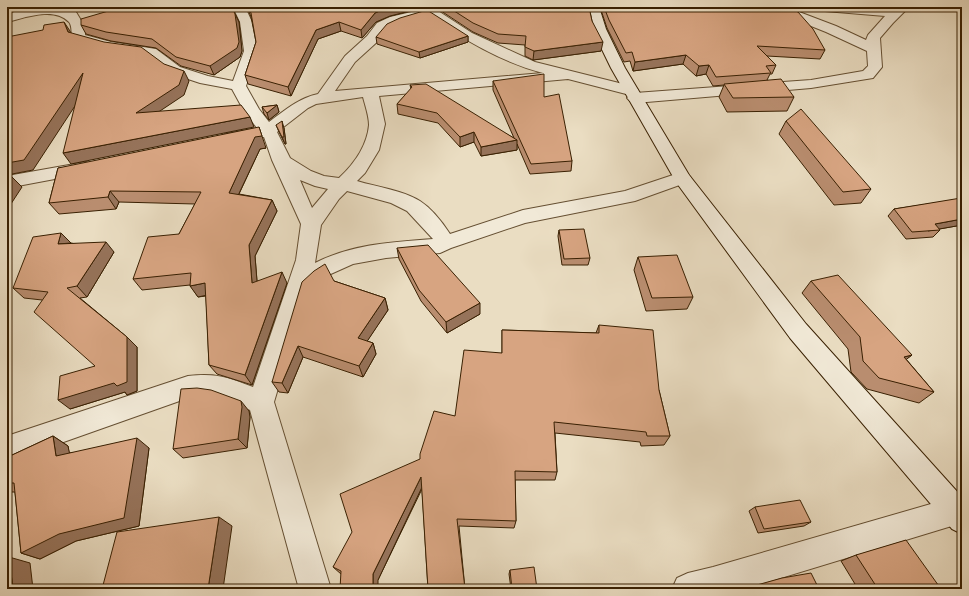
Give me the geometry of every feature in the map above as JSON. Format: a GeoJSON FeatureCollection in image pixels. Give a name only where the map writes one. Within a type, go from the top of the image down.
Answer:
{"type":"FeatureCollection","features":[{"type":"Feature","properties":{"kind":"street"},"geometry":{"type":"LineString","coordinates":[[238,86],[251,52],[246,22],[239,7]]}},
{"type":"Feature","properties":{"kind":"street"},"geometry":{"type":"LineString","coordinates":[[593,7],[599,29],[618,68],[682,178],[798,331],[959,515],[688,589]]}},
{"type":"Feature","properties":{"kind":"street"},"geometry":{"type":"LineString","coordinates":[[775,7],[831,29],[874,49]]}},
{"type":"Feature","properties":{"kind":"street"},"geometry":{"type":"LineString","coordinates":[[825,7],[899,10]]}},
{"type":"Feature","properties":{"kind":"street"},"geometry":{"type":"LineString","coordinates":[[7,18],[50,9],[65,14],[70,13],[78,27],[79,37],[110,46],[151,52],[175,70],[205,80],[238,86]]}},
{"type":"Feature","properties":{"kind":"street"},"geometry":{"type":"LineString","coordinates":[[324,97],[350,59],[372,39],[382,26],[427,9],[467,36],[530,65],[632,94],[811,84],[868,75],[875,67],[873,38],[888,20],[899,10]]}},
{"type":"Feature","properties":{"kind":"street"},"geometry":{"type":"LineString","coordinates":[[214,142],[268,131],[302,105],[312,100],[324,97],[566,75]]}},
{"type":"Feature","properties":{"kind":"street"},"geometry":{"type":"LineString","coordinates":[[238,86],[252,111],[272,136],[311,224]]}},
{"type":"Feature","properties":{"kind":"street"},"geometry":{"type":"LineString","coordinates":[[315,589],[261,402],[306,260],[311,224],[332,195],[359,169],[370,150],[377,124],[370,92]]}},
{"type":"Feature","properties":{"kind":"street"},"geometry":{"type":"LineString","coordinates":[[282,160],[305,175],[321,182],[344,184],[398,199],[414,206],[442,236],[444,243]]}},
{"type":"Feature","properties":{"kind":"street"},"geometry":{"type":"LineString","coordinates":[[7,182],[100,165]]}},
{"type":"Feature","properties":{"kind":"street"},"geometry":{"type":"LineString","coordinates":[[307,252],[347,257],[402,249],[440,246],[444,243],[523,217],[628,197],[682,178]]}},
{"type":"Feature","properties":{"kind":"street"},"geometry":{"type":"LineString","coordinates":[[297,289],[314,272],[347,257]]}},
{"type":"Feature","properties":{"kind":"street"},"geometry":{"type":"LineString","coordinates":[[7,449],[188,387],[208,385],[222,387],[261,402]]}},
{"type":"Feature","properties":{"kind":"building"},"geometry":{"type":"Polygon","coordinates":[[[122,7],[232,7],[235,14],[239,42],[237,48],[210,66],[176,57],[152,39],[106,32],[81,25],[81,19],[122,7]]]}},
{"type":"Feature","properties":{"kind":"building"},"geometry":{"type":"Polygon","coordinates":[[[248,7],[388,7],[375,13],[361,30],[339,22],[316,30],[288,87],[245,75],[256,42],[251,13],[248,7]]]}},
{"type":"Feature","properties":{"kind":"building"},"geometry":{"type":"Polygon","coordinates":[[[448,7],[589,7],[592,21],[603,42],[534,51],[525,47],[526,36],[498,34],[473,23],[448,7]]]}},
{"type":"Feature","properties":{"kind":"building"},"geometry":{"type":"Polygon","coordinates":[[[604,7],[785,7],[798,12],[813,29],[825,50],[757,46],[776,65],[766,66],[771,73],[716,77],[709,65],[699,66],[686,55],[635,62],[632,52],[626,53],[604,7]]]}},
{"type":"Feature","properties":{"kind":"building"},"geometry":{"type":"Polygon","coordinates":[[[427,10],[468,36],[419,52],[376,37],[387,24],[400,18],[427,10]]]}},
{"type":"Feature","properties":{"kind":"building"},"geometry":{"type":"Polygon","coordinates":[[[64,22],[68,32],[104,42],[141,47],[164,64],[184,71],[179,85],[136,113],[241,105],[250,117],[63,153],[83,73],[24,160],[7,163],[7,37],[43,30],[44,25],[64,22]]]}},
{"type":"Feature","properties":{"kind":"building"},"geometry":{"type":"Polygon","coordinates":[[[544,74],[544,97],[559,94],[572,161],[531,164],[493,81],[544,74]]]}},
{"type":"Feature","properties":{"kind":"building"},"geometry":{"type":"Polygon","coordinates":[[[781,79],[794,97],[733,98],[724,84],[781,79]]]}},
{"type":"Feature","properties":{"kind":"building"},"geometry":{"type":"Polygon","coordinates":[[[426,84],[517,140],[481,147],[474,132],[460,137],[437,113],[397,104],[412,87],[410,85],[426,84]]]}},
{"type":"Feature","properties":{"kind":"building"},"geometry":{"type":"Polygon","coordinates":[[[277,105],[267,113],[262,107],[277,105]]]}},
{"type":"Feature","properties":{"kind":"building"},"geometry":{"type":"Polygon","coordinates":[[[801,109],[871,189],[843,192],[786,121],[801,109]]]}},
{"type":"Feature","properties":{"kind":"building"},"geometry":{"type":"Polygon","coordinates":[[[282,121],[284,137],[282,137],[276,125],[282,121]]]}},
{"type":"Feature","properties":{"kind":"building"},"geometry":{"type":"Polygon","coordinates":[[[259,127],[262,136],[255,137],[229,193],[272,200],[249,245],[252,283],[282,272],[245,375],[209,365],[205,283],[190,286],[191,273],[133,279],[148,237],[179,234],[201,192],[110,191],[108,197],[49,203],[58,168],[259,127]]]}},
{"type":"Feature","properties":{"kind":"building"},"geometry":{"type":"Polygon","coordinates":[[[7,177],[12,177],[7,185],[7,177]]]}},
{"type":"Feature","properties":{"kind":"building"},"geometry":{"type":"Polygon","coordinates":[[[961,198],[962,219],[935,224],[940,230],[912,232],[894,209],[961,198]]]}},
{"type":"Feature","properties":{"kind":"building"},"geometry":{"type":"Polygon","coordinates":[[[584,229],[590,258],[564,259],[559,230],[584,229]]]}},
{"type":"Feature","properties":{"kind":"building"},"geometry":{"type":"Polygon","coordinates":[[[61,233],[58,244],[106,242],[77,286],[67,288],[127,337],[127,382],[117,386],[114,383],[58,400],[60,376],[95,366],[34,312],[48,292],[13,288],[33,237],[61,233]]]}},
{"type":"Feature","properties":{"kind":"building"},"geometry":{"type":"Polygon","coordinates":[[[428,245],[480,303],[446,322],[419,290],[397,248],[428,245]]]}},
{"type":"Feature","properties":{"kind":"building"},"geometry":{"type":"Polygon","coordinates":[[[677,255],[693,297],[652,298],[638,257],[677,255]]]}},
{"type":"Feature","properties":{"kind":"building"},"geometry":{"type":"Polygon","coordinates":[[[325,264],[334,281],[385,298],[358,338],[373,343],[359,366],[298,346],[282,383],[272,382],[302,282],[314,271],[325,264]]]}},
{"type":"Feature","properties":{"kind":"building"},"geometry":{"type":"Polygon","coordinates":[[[838,275],[912,355],[904,357],[934,392],[879,378],[863,361],[860,337],[811,281],[838,275]]]}},
{"type":"Feature","properties":{"kind":"building"},"geometry":{"type":"Polygon","coordinates":[[[599,325],[653,330],[659,390],[670,436],[647,436],[646,432],[554,422],[557,472],[515,471],[516,521],[457,519],[465,589],[428,589],[421,477],[373,574],[373,589],[340,589],[341,571],[333,567],[352,532],[340,494],[420,459],[420,454],[434,411],[455,416],[464,350],[502,353],[502,330],[599,333],[599,325]]]}},
{"type":"Feature","properties":{"kind":"building"},"geometry":{"type":"Polygon","coordinates":[[[197,388],[211,390],[241,401],[242,407],[238,439],[173,449],[181,389],[197,388]]]}},
{"type":"Feature","properties":{"kind":"building"},"geometry":{"type":"Polygon","coordinates":[[[53,436],[56,456],[137,438],[124,518],[59,534],[21,553],[14,483],[7,483],[7,457],[53,436]]]}},
{"type":"Feature","properties":{"kind":"building"},"geometry":{"type":"Polygon","coordinates":[[[800,500],[811,522],[764,529],[755,507],[800,500]]]}},
{"type":"Feature","properties":{"kind":"building"},"geometry":{"type":"Polygon","coordinates":[[[219,517],[208,589],[102,589],[117,532],[219,517]]]}},
{"type":"Feature","properties":{"kind":"building"},"geometry":{"type":"Polygon","coordinates":[[[906,540],[941,589],[878,589],[856,555],[906,540]]]}},
{"type":"Feature","properties":{"kind":"building"},"geometry":{"type":"Polygon","coordinates":[[[9,557],[13,589],[7,589],[7,558],[9,557]]]}},
{"type":"Feature","properties":{"kind":"building"},"geometry":{"type":"Polygon","coordinates":[[[534,567],[537,589],[512,589],[510,570],[534,567]]]}},
{"type":"Feature","properties":{"kind":"building"},"geometry":{"type":"Polygon","coordinates":[[[811,573],[819,589],[737,589],[736,586],[757,585],[782,578],[811,573]]]}}]}
